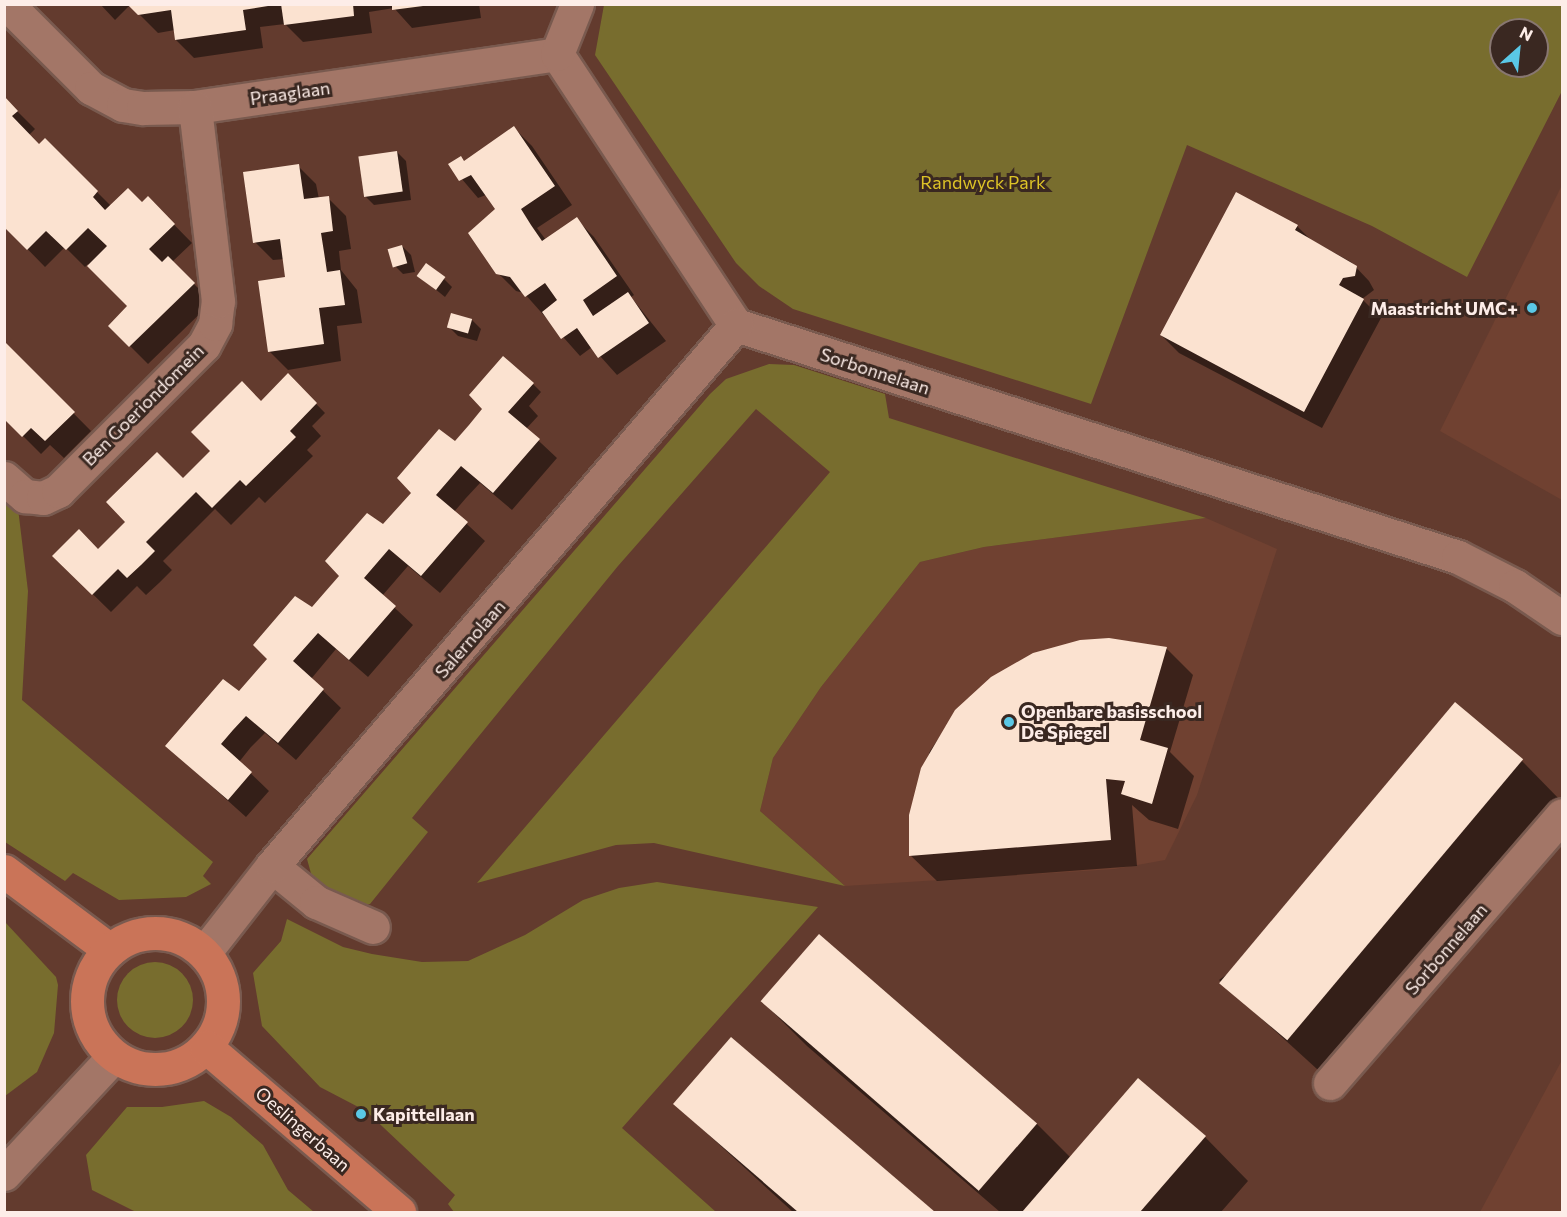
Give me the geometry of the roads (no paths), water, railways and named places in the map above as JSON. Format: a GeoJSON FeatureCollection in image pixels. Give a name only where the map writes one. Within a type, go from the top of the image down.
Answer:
{"type":"FeatureCollection","features":[{"type":"Feature","properties":{"kind":"main road"},"geometry":{"type":"LineString","coordinates":[[4,871],[110,950]]}},
{"type":"Feature","properties":{"kind":"main road"},"geometry":{"type":"LineString","coordinates":[[163,933],[177,936],[204,952],[217,971],[224,997],[220,1023],[206,1047],[184,1063],[160,1069],[134,1066],[114,1056],[95,1033],[87,1008],[93,972],[110,950],[135,936],[163,933]]}},
{"type":"Feature","properties":{"kind":"main road","name":"Oeslingerbaan"},"geometry":{"type":"LineString","coordinates":[[206,1047],[399,1212]]}},
{"type":"Feature","properties":{"kind":"street","name":"Praaglaan"},"geometry":{"type":"LineString","coordinates":[[7,4],[78,77],[105,98],[143,108],[195,107],[557,54]]}},
{"type":"Feature","properties":{"kind":"street"},"geometry":{"type":"LineString","coordinates":[[577,4],[557,54],[736,325]]}},
{"type":"Feature","properties":{"kind":"street","name":"Ben Goeriondomein"},"geometry":{"type":"LineString","coordinates":[[4,478],[25,496],[43,498],[58,491],[204,345],[215,324],[218,301],[195,107]]}},
{"type":"Feature","properties":{"kind":"street","name":"Sorbonnelaan"},"geometry":{"type":"LineString","coordinates":[[736,325],[1458,557],[1515,586],[1563,618]]}},
{"type":"Feature","properties":{"kind":"street","name":"Salernolaan"},"geometry":{"type":"LineString","coordinates":[[204,952],[272,866],[736,325]]}},
{"type":"Feature","properties":{"kind":"street","name":"Sorbonnelaan"},"geometry":{"type":"LineString","coordinates":[[1330,1083],[1563,815]]}},
{"type":"Feature","properties":{"kind":"street"},"geometry":{"type":"LineString","coordinates":[[272,866],[316,902],[373,927]]}},
{"type":"Feature","properties":{"kind":"street"},"geometry":{"type":"LineString","coordinates":[[8,1163],[114,1056]]}},
{"type":"Feature","properties":{"kind":"place","name":"Maastricht UMC+"},"geometry":{"type":"Point","coordinates":[1532,308]}},
{"type":"Feature","properties":{"kind":"place","name":"Openbare basisschool De Spiegel"},"geometry":{"type":"Point","coordinates":[1009,722]}},
{"type":"Feature","properties":{"kind":"place","name":"Kapittellaan"},"geometry":{"type":"Point","coordinates":[361,1114]}},
{"type":"Feature","properties":{"kind":"park label","name":"Randwyck Park"},"geometry":{"type":"Point","coordinates":[983,182]}}]}
